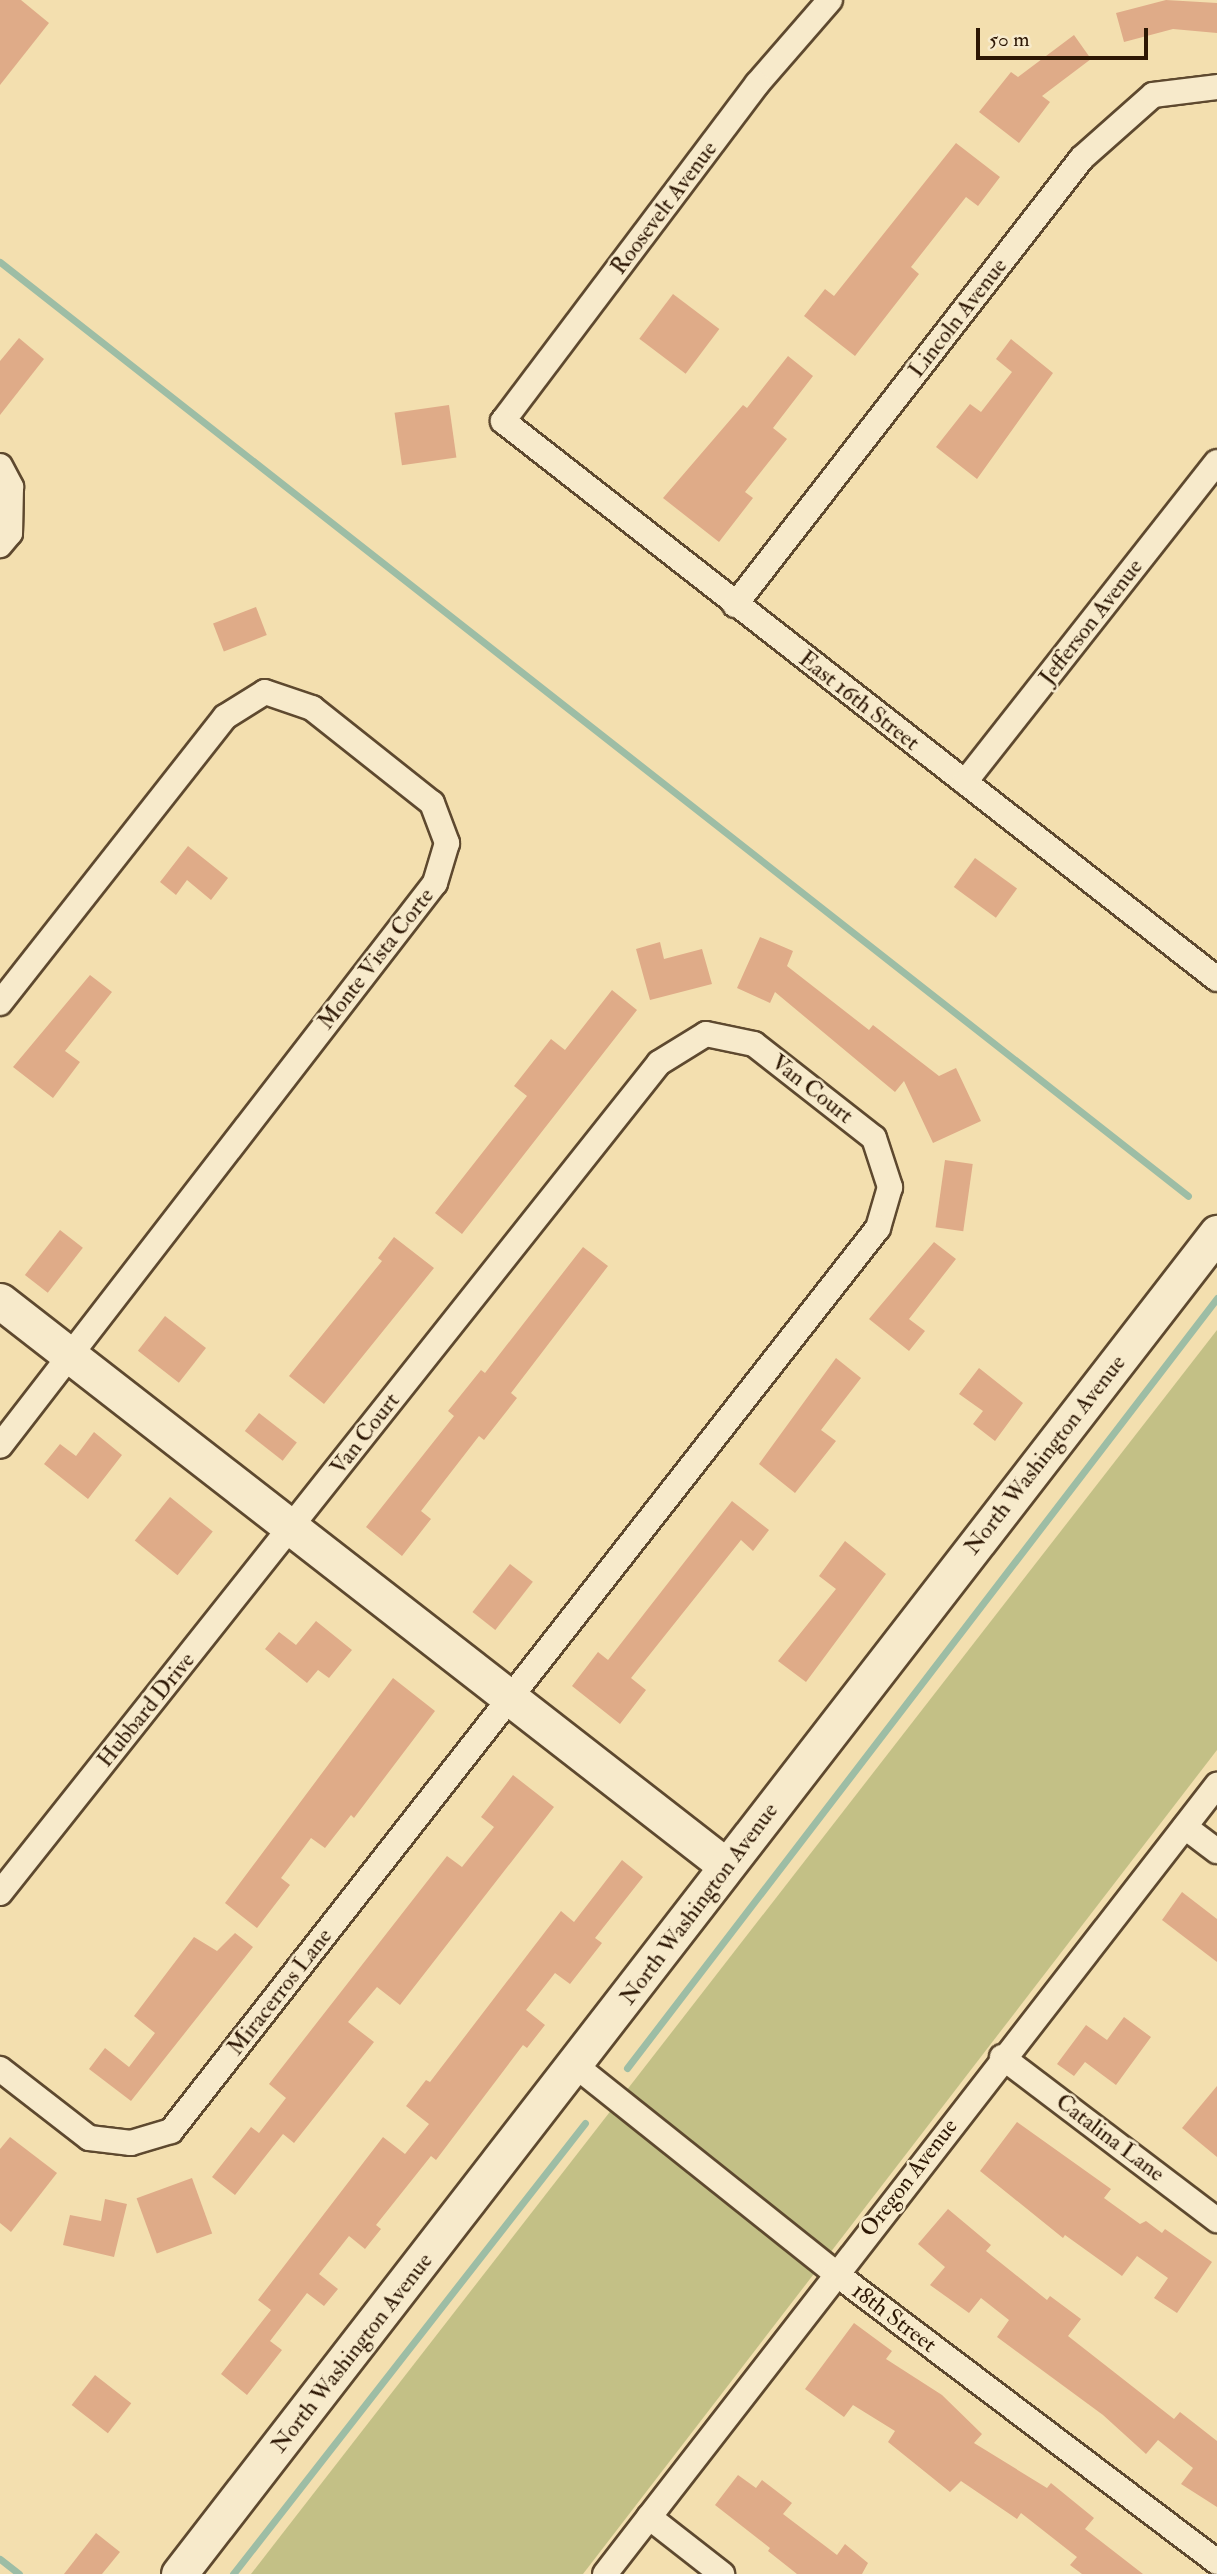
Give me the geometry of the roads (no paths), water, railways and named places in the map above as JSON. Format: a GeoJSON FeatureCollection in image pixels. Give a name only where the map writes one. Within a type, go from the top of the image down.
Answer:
{"type":"FeatureCollection","features":[{"type":"Feature","properties":{"kind":"main road","name":"North Washington Avenue"},"geometry":{"type":"LineString","coordinates":[[179,2574],[576,2066],[726,1866],[1217,1233]]}},
{"type":"Feature","properties":{"kind":"main road"},"geometry":{"type":"LineString","coordinates":[[0,1301],[726,1866]]}},
{"type":"Feature","properties":{"kind":"street","name":"Roosevelt Avenue"},"geometry":{"type":"LineString","coordinates":[[503,421],[757,84],[830,0]]}},
{"type":"Feature","properties":{"kind":"street","name":"Lincoln Avenue"},"geometry":{"type":"LineString","coordinates":[[735,605],[1082,158],[1153,95],[1217,87]]}},
{"type":"Feature","properties":{"kind":"street","name":"East 16th Street"},"geometry":{"type":"LineString","coordinates":[[503,421],[735,605],[1217,979]]}},
{"type":"Feature","properties":{"kind":"street","name":"Jefferson Avenue"},"geometry":{"type":"LineString","coordinates":[[965,782],[1217,462]]}},
{"type":"Feature","properties":{"kind":"street"},"geometry":{"type":"LineString","coordinates":[[0,466],[11,487],[10,533],[0,545]]}},
{"type":"Feature","properties":{"kind":"street","name":"Monte Vista Corte"},"geometry":{"type":"LineString","coordinates":[[0,1003],[225,717],[265,692],[312,708],[432,803],[447,843],[435,883],[70,1356]]}},
{"type":"Feature","properties":{"kind":"street","name":"Van Court"},"geometry":{"type":"LineString","coordinates":[[291,1527],[659,1063],[706,1034],[754,1044],[874,1138],[890,1187],[878,1227],[510,1698]]}},
{"type":"Feature","properties":{"kind":"street"},"geometry":{"type":"LineString","coordinates":[[0,1446],[70,1356]]}},
{"type":"Feature","properties":{"kind":"street","name":"Hubbard Drive"},"geometry":{"type":"LineString","coordinates":[[0,1893],[291,1527]]}},
{"type":"Feature","properties":{"kind":"street","name":"Miracerros Lane"},"geometry":{"type":"LineString","coordinates":[[0,2069],[89,2138],[131,2143],[171,2131],[510,1698]]}},
{"type":"Feature","properties":{"kind":"street","name":"Oregon Avenue"},"geometry":{"type":"LineString","coordinates":[[605,2574],[1002,2057],[1217,1785]]}},
{"type":"Feature","properties":{"kind":"street"},"geometry":{"type":"LineString","coordinates":[[1185,1827],[1217,1851]]}},
{"type":"Feature","properties":{"kind":"street","name":"Catalina Lane"},"geometry":{"type":"LineString","coordinates":[[1002,2057],[1217,2220]]}},
{"type":"Feature","properties":{"kind":"street","name":"18th Street"},"geometry":{"type":"LineString","coordinates":[[576,2066],[835,2273],[1217,2562]]}},
{"type":"Feature","properties":{"kind":"street"},"geometry":{"type":"LineString","coordinates":[[649,2517],[722,2574]]}},
{"type":"Feature","properties":{"kind":"waterway"},"geometry":{"type":"LineString","coordinates":[[0,262],[1188,1196]]}},
{"type":"Feature","properties":{"kind":"waterway"},"geometry":{"type":"LineString","coordinates":[[627,2068],[1217,1298]]}},
{"type":"Feature","properties":{"kind":"waterway"},"geometry":{"type":"LineString","coordinates":[[233,2574],[585,2123]]}},
{"type":"Feature","properties":{"kind":"waterway"},"geometry":{"type":"LineString","coordinates":[[0,2559],[19,2574]]}}]}
